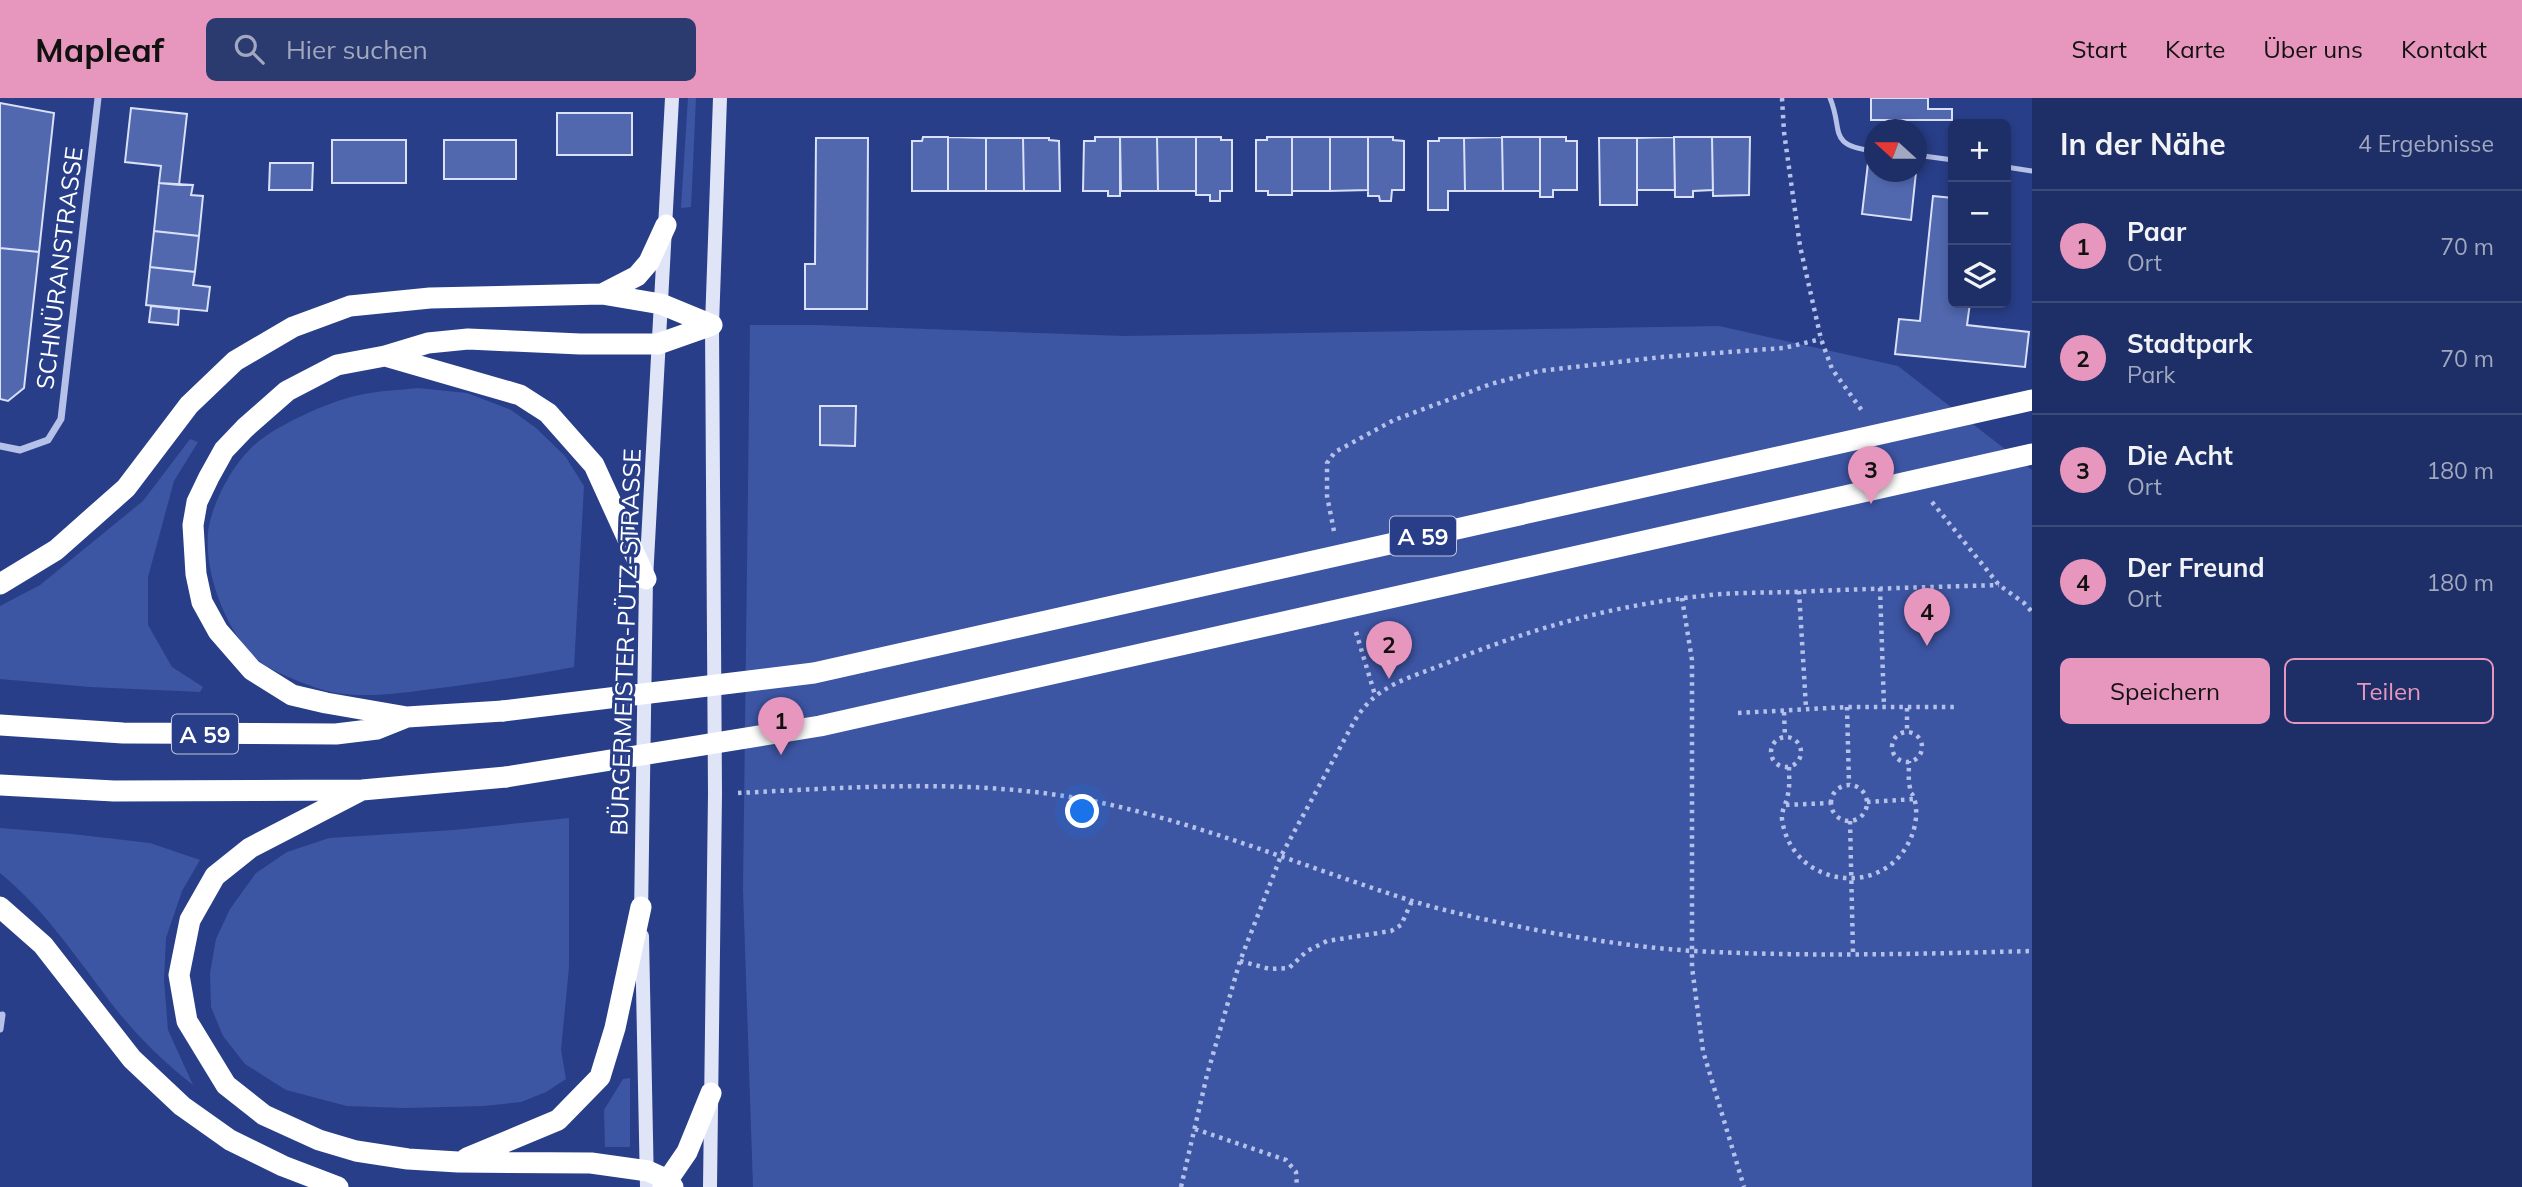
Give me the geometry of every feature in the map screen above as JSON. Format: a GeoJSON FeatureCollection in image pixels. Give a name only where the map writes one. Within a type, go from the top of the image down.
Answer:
{"type":"FeatureCollection","features":[{"type":"Feature","properties":{"kind":"highway"},"geometry":{"type":"LineString","coordinates":[[602,294],[637,276],[649,262],[666,225]]}},
{"type":"Feature","properties":{"kind":"highway"},"geometry":{"type":"LineString","coordinates":[[0,584],[56,550],[126,488],[189,405],[235,361],[293,327],[350,306],[430,298],[602,294],[661,304],[712,325]]}},
{"type":"Feature","properties":{"kind":"highway"},"geometry":{"type":"LineString","coordinates":[[407,717],[292,695],[252,670],[218,631],[202,602],[196,573],[193,526],[197,502],[224,450],[244,428],[288,391],[337,365],[385,356],[428,343],[468,339],[658,344],[712,325]]}},
{"type":"Feature","properties":{"kind":"highway"},"geometry":{"type":"LineString","coordinates":[[385,356],[520,395],[548,413],[594,466],[646,579]]}},
{"type":"Feature","properties":{"kind":"highway","name":"A 59"},"geometry":{"type":"LineString","coordinates":[[0,725],[135,733],[336,734],[377,729],[407,717],[503,711],[814,673],[2032,400]]}},
{"type":"Feature","properties":{"kind":"highway","name":"A 59"},"geometry":{"type":"LineString","coordinates":[[0,785],[114,791],[362,790],[506,778],[820,726],[2032,454]]}},
{"type":"Feature","properties":{"kind":"highway"},"geometry":{"type":"LineString","coordinates":[[362,790],[250,848],[215,876],[190,919],[179,975],[187,1021],[226,1085],[264,1115],[319,1140],[356,1151],[408,1159],[458,1162],[591,1163],[668,1185],[687,1152],[711,1093]]}},
{"type":"Feature","properties":{"kind":"highway"},"geometry":{"type":"LineString","coordinates":[[458,1162],[558,1120],[600,1077],[615,1028],[641,906]]}},
{"type":"Feature","properties":{"kind":"highway"},"geometry":{"type":"LineString","coordinates":[[0,907],[43,945],[132,1059],[182,1106],[230,1140],[283,1166],[338,1187]]}},
{"type":"Feature","properties":{"kind":"main road","name":"BÜRGERMEISTER-PÜTZ-STRASSE"},"geometry":{"type":"LineString","coordinates":[[648,1179],[641,906],[646,579],[672,98]]}},
{"type":"Feature","properties":{"kind":"main road"},"geometry":{"type":"LineString","coordinates":[[710,1187],[715,794],[712,325],[720,98]]}},
{"type":"Feature","properties":{"kind":"street","name":"SCHNÜRANSTRASSE"},"geometry":{"type":"LineString","coordinates":[[0,446],[20,450],[48,440],[61,419],[98,98]]}},
{"type":"Feature","properties":{"kind":"street"},"geometry":{"type":"LineString","coordinates":[[0,1029],[2,1015]]}},
{"type":"Feature","properties":{"kind":"lane"},"geometry":{"type":"LineString","coordinates":[[1830,98],[1841,139],[1851,147],[1864,149]]}},
{"type":"Feature","properties":{"kind":"lane"},"geometry":{"type":"LineString","coordinates":[[1927,156],[1948,159]]}},
{"type":"Feature","properties":{"kind":"lane"},"geometry":{"type":"LineString","coordinates":[[2011,168],[2032,171]]}},
{"type":"Feature","properties":{"kind":"path"},"geometry":{"type":"LineString","coordinates":[[1335,537],[1326,496],[1327,463],[1335,452],[1394,420],[1491,384],[1539,371],[1662,357],[1784,348],[1821,339],[1800,246],[1783,132],[1782,98]]}},
{"type":"Feature","properties":{"kind":"path"},"geometry":{"type":"LineString","coordinates":[[1181,1187],[1207,1075],[1240,961],[1281,856],[1355,720],[1365,703],[1375,695],[1390,686],[1486,646],[1538,629],[1579,617],[1682,598],[1999,584]]}},
{"type":"Feature","properties":{"kind":"path"},"geometry":{"type":"LineString","coordinates":[[1880,588],[1884,706]]}},
{"type":"Feature","properties":{"kind":"path"},"geometry":{"type":"LineString","coordinates":[[1799,591],[1806,708]]}},
{"type":"Feature","properties":{"kind":"path"},"geometry":{"type":"LineString","coordinates":[[1682,598],[1692,660],[1695,1001],[1703,1051],[1744,1187]]}},
{"type":"Feature","properties":{"kind":"path"},"geometry":{"type":"LineString","coordinates":[[1355,628],[1375,695]]}},
{"type":"Feature","properties":{"kind":"path"},"geometry":{"type":"LineString","coordinates":[[1847,707],[1849,784]]}},
{"type":"Feature","properties":{"kind":"path"},"geometry":{"type":"LineString","coordinates":[[1738,713],[1784,712],[1806,708],[1954,707]]}},
{"type":"Feature","properties":{"kind":"path"},"geometry":{"type":"LineString","coordinates":[[1907,708],[1908,732]]}},
{"type":"Feature","properties":{"kind":"path"},"geometry":{"type":"LineString","coordinates":[[1784,712],[1785,737]]}},
{"type":"Feature","properties":{"kind":"path"},"geometry":{"type":"LineString","coordinates":[[1908,732],[1916,735],[1922,743],[1918,757],[1909,761],[1899,759],[1893,747],[1895,738],[1908,732]]}},
{"type":"Feature","properties":{"kind":"path"},"geometry":{"type":"LineString","coordinates":[[1785,737],[1794,739],[1801,752],[1797,762],[1789,767],[1779,766],[1771,754],[1773,744],[1785,737]]}},
{"type":"Feature","properties":{"kind":"path"},"geometry":{"type":"LineString","coordinates":[[1789,767],[1789,788],[1781,817],[1795,851],[1821,873],[1835,878],[1851,879],[1865,877],[1894,862],[1912,835],[1916,819],[1915,799],[1910,790],[1909,761]]}},
{"type":"Feature","properties":{"kind":"path"},"geometry":{"type":"LineString","coordinates":[[1849,784],[1863,791],[1867,802],[1860,817],[1850,821],[1839,817],[1831,803],[1838,788],[1849,784]]}},
{"type":"Feature","properties":{"kind":"path"},"geometry":{"type":"LineString","coordinates":[[715,794],[861,786],[941,785],[1080,799],[1154,816],[1412,901],[1532,929],[1693,951],[2032,951]]}},
{"type":"Feature","properties":{"kind":"path"},"geometry":{"type":"LineString","coordinates":[[1867,802],[1915,799]]}},
{"type":"Feature","properties":{"kind":"path"},"geometry":{"type":"LineString","coordinates":[[1786,805],[1831,803]]}},
{"type":"Feature","properties":{"kind":"path"},"geometry":{"type":"LineString","coordinates":[[1850,821],[1853,953]]}},
{"type":"Feature","properties":{"kind":"path"},"geometry":{"type":"LineString","coordinates":[[1240,961],[1270,969],[1289,968],[1315,946],[1327,941],[1391,931],[1401,925],[1412,901]]}},
{"type":"Feature","properties":{"kind":"path"},"geometry":{"type":"LineString","coordinates":[[1195,1129],[1286,1160],[1296,1172],[1297,1187]]}},
{"type":"Feature","properties":{"kind":"shaded area"},"geometry":{"type":"Polygon","coordinates":[[[688,98],[696,98],[691,207],[681,208],[688,98]]]}},
{"type":"Feature","properties":{"kind":"shaded area"},"geometry":{"type":"Polygon","coordinates":[[[750,325],[1124,336],[1719,326],[1898,366],[2032,470],[2032,1187],[753,1187],[743,889],[750,325]]]}},
{"type":"Feature","properties":{"kind":"shaded area"},"geometry":{"type":"Polygon","coordinates":[[[418,388],[467,393],[511,410],[536,428],[565,456],[584,486],[574,667],[397,693],[337,693],[299,682],[263,664],[238,637],[212,579],[208,538],[217,501],[244,456],[261,439],[275,430],[324,406],[382,391],[418,388]]]}},
{"type":"Feature","properties":{"kind":"shaded area"},"geometry":{"type":"Polygon","coordinates":[[[190,439],[198,442],[174,481],[148,577],[148,625],[172,667],[203,687],[200,692],[90,687],[0,679],[0,606],[40,585],[143,501],[190,439]]]}},
{"type":"Feature","properties":{"kind":"shaded area"},"geometry":{"type":"Polygon","coordinates":[[[569,818],[569,967],[561,1050],[566,1079],[546,1092],[521,1102],[483,1106],[347,1106],[286,1090],[245,1064],[223,1036],[211,1007],[210,973],[216,939],[230,909],[256,873],[287,852],[329,838],[454,830],[569,818]]]}},
{"type":"Feature","properties":{"kind":"shaded area"},"geometry":{"type":"Polygon","coordinates":[[[0,828],[150,843],[200,860],[182,891],[166,938],[164,980],[168,1030],[193,1085],[136,1033],[49,922],[0,873],[0,828]]]}},
{"type":"Feature","properties":{"kind":"shaded area"},"geometry":{"type":"Polygon","coordinates":[[[630,1078],[630,1147],[605,1147],[604,1110],[623,1079],[630,1078]]]}},
{"type":"Feature","properties":{"kind":"building"},"geometry":{"type":"Polygon","coordinates":[[[1871,98],[1928,98],[1928,109],[1952,109],[1952,119],[1948,120],[1871,119],[1871,98]]]}},
{"type":"Feature","properties":{"kind":"building"},"geometry":{"type":"Polygon","coordinates":[[[0,103],[54,113],[39,252],[0,248],[0,103]]]}},
{"type":"Feature","properties":{"kind":"building"},"geometry":{"type":"Polygon","coordinates":[[[131,108],[187,114],[179,185],[159,183],[161,166],[125,162],[131,108]]]}},
{"type":"Feature","properties":{"kind":"building"},"geometry":{"type":"Polygon","coordinates":[[[557,113],[632,113],[632,155],[557,155],[557,113]]]}},
{"type":"Feature","properties":{"kind":"building"},"geometry":{"type":"Polygon","coordinates":[[[923,137],[948,137],[948,191],[912,191],[912,141],[922,141],[923,137]]]}},
{"type":"Feature","properties":{"kind":"building"},"geometry":{"type":"Polygon","coordinates":[[[948,137],[986,138],[986,191],[948,191],[948,137]]]}},
{"type":"Feature","properties":{"kind":"building"},"geometry":{"type":"Polygon","coordinates":[[[1095,137],[1120,137],[1120,196],[1108,196],[1108,191],[1083,191],[1084,141],[1095,141],[1095,137]]]}},
{"type":"Feature","properties":{"kind":"building"},"geometry":{"type":"Polygon","coordinates":[[[1120,137],[1157,137],[1158,191],[1121,191],[1120,137]]]}},
{"type":"Feature","properties":{"kind":"building"},"geometry":{"type":"Polygon","coordinates":[[[1157,137],[1196,137],[1196,191],[1158,191],[1157,137]]]}},
{"type":"Feature","properties":{"kind":"building"},"geometry":{"type":"Polygon","coordinates":[[[1196,137],[1232,140],[1232,191],[1220,191],[1220,201],[1210,201],[1210,195],[1196,195],[1196,137]]]}},
{"type":"Feature","properties":{"kind":"building"},"geometry":{"type":"Polygon","coordinates":[[[1267,137],[1292,137],[1292,195],[1268,195],[1268,191],[1256,191],[1256,140],[1267,140],[1267,137]]]}},
{"type":"Feature","properties":{"kind":"building"},"geometry":{"type":"Polygon","coordinates":[[[1292,137],[1330,137],[1330,191],[1292,191],[1292,137]]]}},
{"type":"Feature","properties":{"kind":"building"},"geometry":{"type":"Polygon","coordinates":[[[1330,137],[1368,137],[1368,190],[1330,191],[1330,137]]]}},
{"type":"Feature","properties":{"kind":"building"},"geometry":{"type":"Polygon","coordinates":[[[1368,137],[1393,137],[1393,140],[1404,141],[1404,190],[1392,190],[1391,201],[1380,201],[1379,196],[1368,196],[1368,137]]]}},
{"type":"Feature","properties":{"kind":"building"},"geometry":{"type":"Polygon","coordinates":[[[1502,137],[1503,191],[1465,191],[1464,138],[1502,137]]]}},
{"type":"Feature","properties":{"kind":"building"},"geometry":{"type":"Polygon","coordinates":[[[1502,137],[1540,137],[1540,191],[1503,191],[1502,137]]]}},
{"type":"Feature","properties":{"kind":"building"},"geometry":{"type":"Polygon","coordinates":[[[1540,137],[1566,137],[1566,141],[1577,141],[1577,190],[1553,190],[1553,197],[1540,197],[1540,137]]]}},
{"type":"Feature","properties":{"kind":"building"},"geometry":{"type":"Polygon","coordinates":[[[1674,137],[1675,190],[1637,190],[1637,138],[1674,137]]]}},
{"type":"Feature","properties":{"kind":"building"},"geometry":{"type":"Polygon","coordinates":[[[1674,137],[1712,137],[1713,190],[1693,191],[1693,197],[1675,197],[1674,137]]]}},
{"type":"Feature","properties":{"kind":"building"},"geometry":{"type":"Polygon","coordinates":[[[1712,137],[1750,137],[1749,195],[1713,196],[1712,137]]]}},
{"type":"Feature","properties":{"kind":"building"},"geometry":{"type":"Polygon","coordinates":[[[816,138],[868,138],[867,309],[805,309],[805,264],[815,264],[816,138]]]}},
{"type":"Feature","properties":{"kind":"building"},"geometry":{"type":"Polygon","coordinates":[[[986,138],[1023,138],[1024,191],[986,191],[986,138]]]}},
{"type":"Feature","properties":{"kind":"building"},"geometry":{"type":"Polygon","coordinates":[[[1023,138],[1049,138],[1059,141],[1060,191],[1024,191],[1023,138]]]}},
{"type":"Feature","properties":{"kind":"building"},"geometry":{"type":"Polygon","coordinates":[[[1439,138],[1464,138],[1465,191],[1448,191],[1448,210],[1428,210],[1428,141],[1439,141],[1439,138]]]}},
{"type":"Feature","properties":{"kind":"building"},"geometry":{"type":"Polygon","coordinates":[[[1599,138],[1637,138],[1637,205],[1600,205],[1599,138]]]}},
{"type":"Feature","properties":{"kind":"building"},"geometry":{"type":"Polygon","coordinates":[[[332,140],[406,140],[406,183],[332,183],[332,140]]]}},
{"type":"Feature","properties":{"kind":"building"},"geometry":{"type":"Polygon","coordinates":[[[444,140],[516,140],[516,179],[444,179],[444,140]]]}},
{"type":"Feature","properties":{"kind":"building"},"geometry":{"type":"Polygon","coordinates":[[[270,163],[313,163],[312,190],[269,190],[270,163]]]}},
{"type":"Feature","properties":{"kind":"building"},"geometry":{"type":"Polygon","coordinates":[[[1866,182],[1915,182],[1911,220],[1862,214],[1866,182]]]}},
{"type":"Feature","properties":{"kind":"building"},"geometry":{"type":"Polygon","coordinates":[[[159,183],[193,185],[191,195],[203,196],[199,236],[154,231],[159,183]]]}},
{"type":"Feature","properties":{"kind":"building"},"geometry":{"type":"Polygon","coordinates":[[[1933,196],[1948,198],[1948,308],[1969,308],[1967,325],[2029,332],[2025,367],[1895,354],[1899,319],[1920,321],[1933,196]]]}},
{"type":"Feature","properties":{"kind":"building"},"geometry":{"type":"Polygon","coordinates":[[[154,231],[199,236],[195,272],[150,267],[154,231]]]}},
{"type":"Feature","properties":{"kind":"building"},"geometry":{"type":"Polygon","coordinates":[[[0,248],[39,252],[24,388],[8,401],[0,399],[0,248]]]}},
{"type":"Feature","properties":{"kind":"building"},"geometry":{"type":"Polygon","coordinates":[[[150,267],[195,272],[193,285],[210,287],[207,311],[146,305],[150,267]]]}},
{"type":"Feature","properties":{"kind":"building"},"geometry":{"type":"Polygon","coordinates":[[[151,306],[179,309],[178,325],[149,322],[151,306]]]}},
{"type":"Feature","properties":{"kind":"building"},"geometry":{"type":"Polygon","coordinates":[[[820,406],[856,406],[855,446],[820,445],[820,406]]]}},
{"type":"Feature","properties":{"kind":"place","name":"Die Acht"},"geometry":{"type":"Point","coordinates":[1871,504]}},
{"type":"Feature","properties":{"kind":"place","name":"Der Freund"},"geometry":{"type":"Point","coordinates":[1927,646]}},
{"type":"Feature","properties":{"kind":"place","name":"Stadtpark"},"geometry":{"type":"Point","coordinates":[1389,679]}},
{"type":"Feature","properties":{"kind":"place","name":"Paar"},"geometry":{"type":"Point","coordinates":[781,755]}}]}
